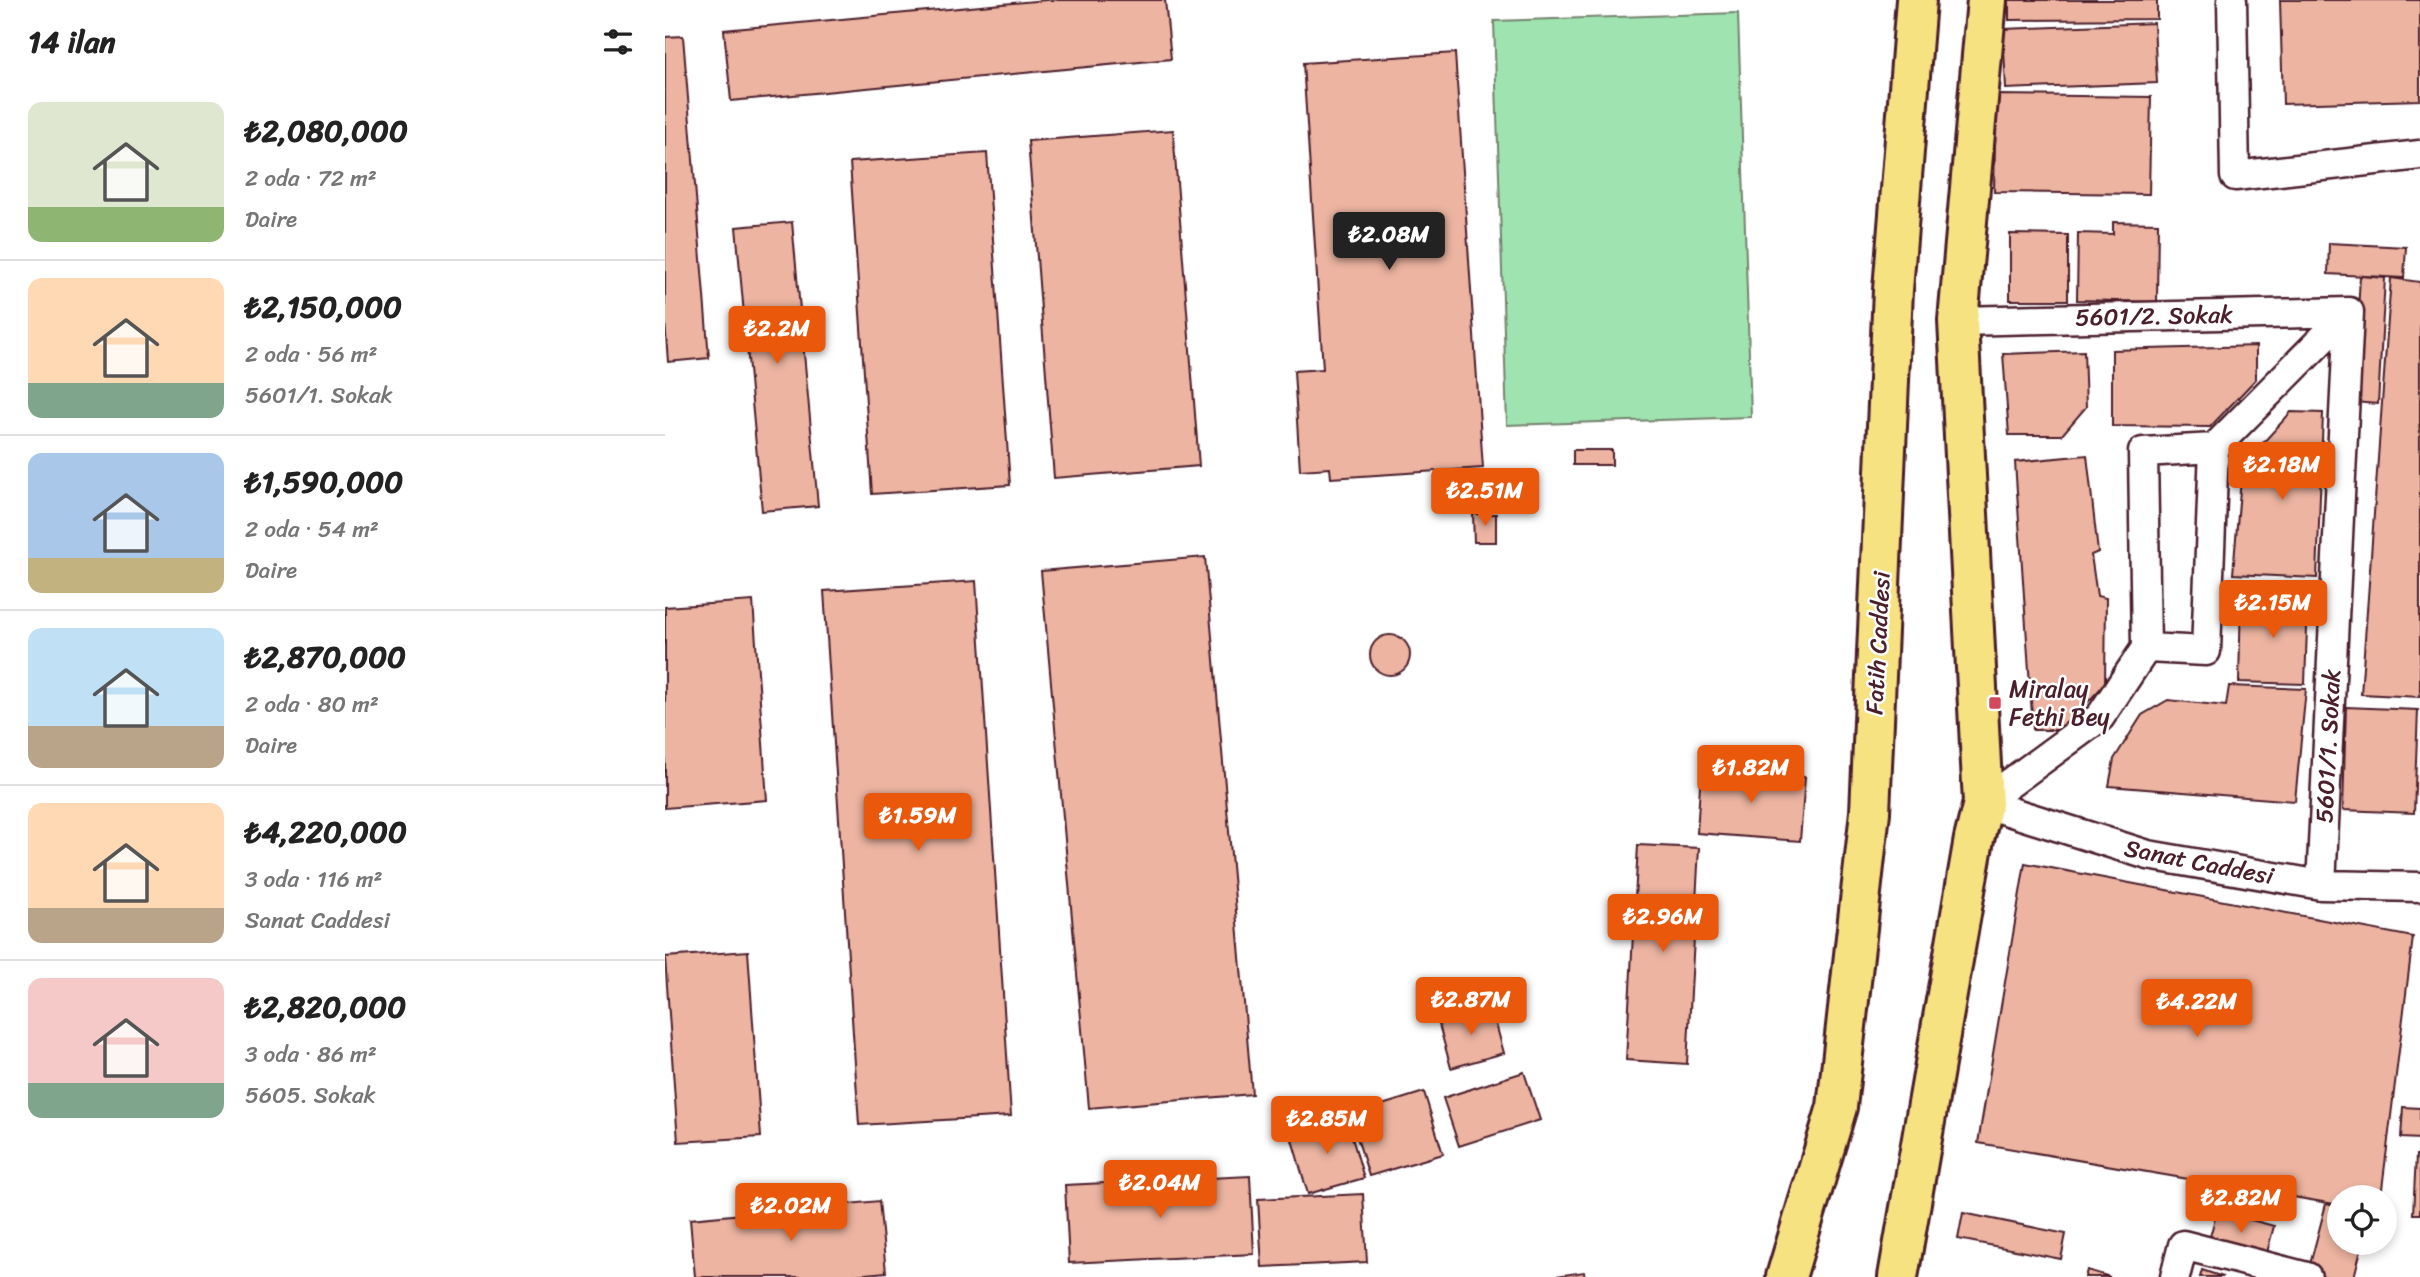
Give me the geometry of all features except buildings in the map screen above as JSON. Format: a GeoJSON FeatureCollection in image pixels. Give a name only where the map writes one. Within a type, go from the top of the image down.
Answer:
{"type":"FeatureCollection","features":[{"type":"Feature","properties":{"kind":"main road","name":"Fatih Caddesi"},"geometry":{"type":"LineString","coordinates":[[1786,1277],[1837,1107],[1870,812],[1893,290],[1916,0]]}},
{"type":"Feature","properties":{"kind":"main road"},"geometry":{"type":"LineString","coordinates":[[1898,1277],[1972,852],[1983,803],[1958,321],[1987,0]]}},
{"type":"Feature","properties":{"kind":"main road"},"geometry":{"type":"LineString","coordinates":[[1771,1277],[1800,1234]]}},
{"type":"Feature","properties":{"kind":"street"},"geometry":{"type":"LineString","coordinates":[[2232,0],[2235,177],[2420,155]]}},
{"type":"Feature","properties":{"kind":"street","name":"5601/2. Sokak"},"geometry":{"type":"LineString","coordinates":[[1958,321],[2349,312]]}},
{"type":"Feature","properties":{"kind":"street"},"geometry":{"type":"LineString","coordinates":[[1983,803],[2100,717],[2146,648],[2143,452],[2214,448],[2349,312]]}},
{"type":"Feature","properties":{"kind":"street","name":"5601/1. Sokak"},"geometry":{"type":"LineString","coordinates":[[2321,886],[2349,312]]}},
{"type":"Feature","properties":{"kind":"street"},"geometry":{"type":"LineString","coordinates":[[2146,648],[2206,651],[2214,448]]}},
{"type":"Feature","properties":{"kind":"street","name":"Sanat Caddesi"},"geometry":{"type":"LineString","coordinates":[[1983,803],[2148,855],[2321,886],[2420,887]]}},
{"type":"Feature","properties":{"kind":"street"},"geometry":{"type":"LineString","coordinates":[[2175,1277],[2183,1245],[2307,1277]]}},
{"type":"Feature","properties":{"kind":"green space"},"geometry":{"type":"Polygon","coordinates":[[[1738,13],[1751,417],[1507,425],[1494,21],[1738,13]]]}},
{"type":"Feature","properties":{"kind":"place","name":"Miralay Fethi Bey"},"geometry":{"type":"Point","coordinates":[1995,703]}}]}
